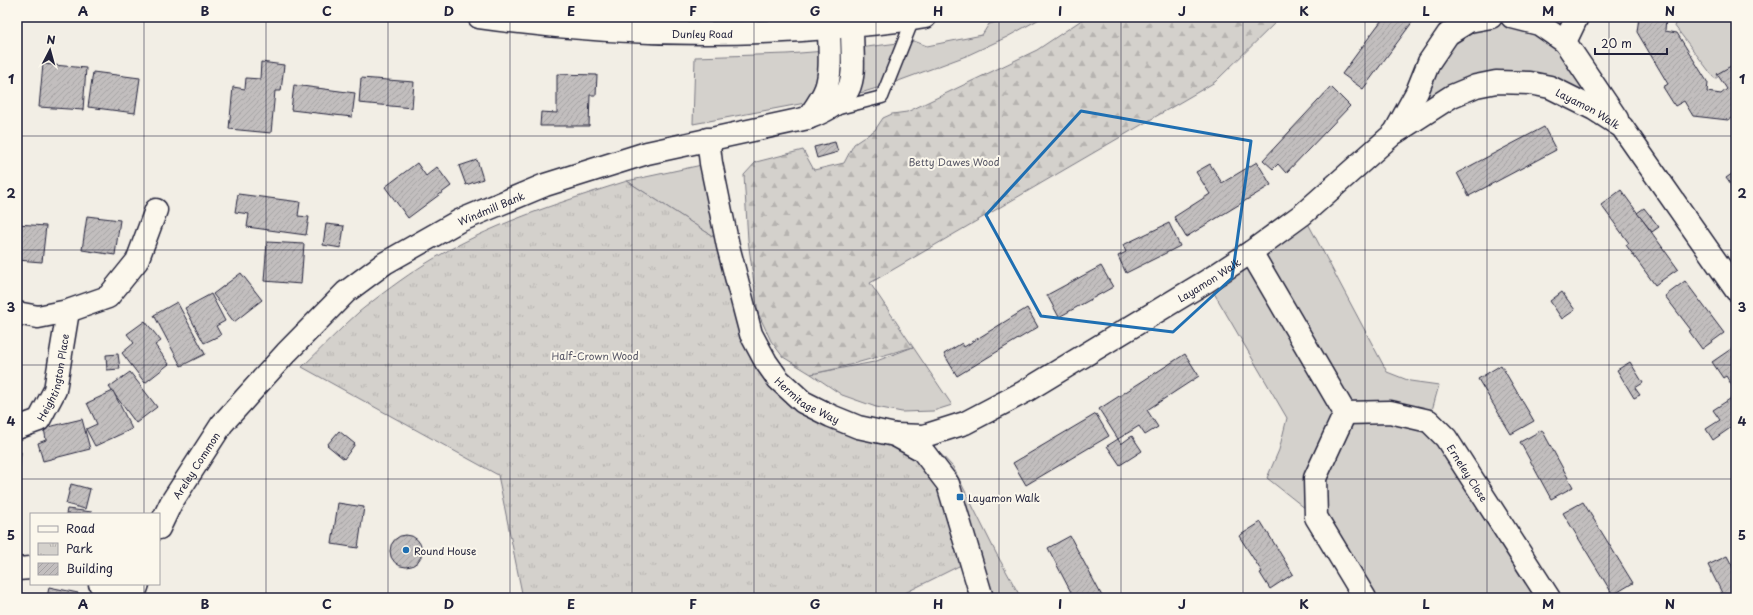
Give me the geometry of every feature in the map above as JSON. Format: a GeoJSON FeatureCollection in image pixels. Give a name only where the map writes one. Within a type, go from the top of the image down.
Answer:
{"type":"FeatureCollection","features":[{"type":"Feature","properties":{"kind":"street","name":"Dunley Road"},"geometry":{"type":"LineString","coordinates":[[479,17],[530,24],[677,34],[769,32],[852,26],[919,18]]}},
{"type":"Feature","properties":{"kind":"street","name":"Layamon Walk"},"geometry":{"type":"LineString","coordinates":[[1393,134],[1417,92],[1429,62],[1448,34],[1469,21],[1491,17]]}},
{"type":"Feature","properties":{"kind":"street"},"geometry":{"type":"LineString","coordinates":[[1512,17],[1539,24],[1565,42],[1622,127]]}},
{"type":"Feature","properties":{"kind":"street"},"geometry":{"type":"LineString","coordinates":[[1565,42],[1577,17]]}},
{"type":"Feature","properties":{"kind":"street"},"geometry":{"type":"LineString","coordinates":[[817,115],[840,102],[852,80],[852,26]]}},
{"type":"Feature","properties":{"kind":"street"},"geometry":{"type":"LineString","coordinates":[[817,115],[819,103],[826,88],[829,76],[829,28]]}},
{"type":"Feature","properties":{"kind":"street","name":"Layamon Walk"},"geometry":{"type":"LineString","coordinates":[[896,435],[924,436],[965,423],[1024,392],[1208,281],[1251,252],[1303,214],[1393,134],[1452,96],[1476,86],[1496,82],[1530,83],[1550,87],[1588,105],[1622,127],[1736,290]]}},
{"type":"Feature","properties":{"kind":"street","name":"Windmill Bank"},"geometry":{"type":"LineString","coordinates":[[222,424],[286,353],[346,292],[385,263],[416,244],[459,221],[545,184],[647,153],[708,138],[817,115]]}},
{"type":"Feature","properties":{"kind":"street","name":"Hermitage Way"},"geometry":{"type":"LineString","coordinates":[[708,138],[711,163],[725,233],[747,320],[751,334],[766,362],[778,379],[803,402],[858,427],[896,435],[922,450],[948,484],[980,596]]}},
{"type":"Feature","properties":{"kind":"street"},"geometry":{"type":"LineString","coordinates":[[17,313],[38,317],[68,311],[108,297],[137,261],[156,210]]}},
{"type":"Feature","properties":{"kind":"street"},"geometry":{"type":"LineString","coordinates":[[1251,252],[1345,413],[1314,478],[1316,517],[1365,598]]}},
{"type":"Feature","properties":{"kind":"street","name":"Heightington Place"},"geometry":{"type":"LineString","coordinates":[[17,428],[39,420],[55,390],[68,311]]}},
{"type":"Feature","properties":{"kind":"street","name":"Erneley Close"},"geometry":{"type":"LineString","coordinates":[[1345,413],[1390,412],[1429,421],[1446,438],[1549,598]]}},
{"type":"Feature","properties":{"kind":"street","name":"Areley Common"},"geometry":{"type":"LineString","coordinates":[[160,526],[171,503],[222,424]]}},
{"type":"Feature","properties":{"kind":"street"},"geometry":{"type":"LineString","coordinates":[[17,569],[30,568]]}},
{"type":"Feature","properties":{"kind":"street"},"geometry":{"type":"LineString","coordinates":[[104,585],[135,592]]}},
{"type":"Feature","properties":{"kind":"lane"},"geometry":{"type":"LineString","coordinates":[[817,115],[882,97],[919,18]]}},
{"type":"Feature","properties":{"kind":"highlighted area"},"geometry":{"type":"Polygon","coordinates":[[[1081,111],[1251,141],[1232,278],[1173,332],[1041,316],[986,215],[1081,111]]]}},
{"type":"Feature","properties":{"kind":"green space"},"geometry":{"type":"Polygon","coordinates":[[[1016,17],[1043,17],[1007,37],[966,56],[864,92],[693,124],[695,57],[787,54],[851,49],[914,41],[927,46],[982,35],[989,24],[1016,17]]]}},
{"type":"Feature","properties":{"kind":"green space","name":"Betty Dawes Wood"},"geometry":{"type":"Polygon","coordinates":[[[1086,17],[1281,17],[1215,82],[870,283],[913,347],[835,369],[811,374],[783,357],[771,341],[758,313],[748,240],[744,175],[756,162],[803,150],[814,170],[844,163],[854,144],[875,130],[883,118],[892,114],[907,112],[1037,50],[1086,17]]]}},
{"type":"Feature","properties":{"kind":"green space"},"geometry":{"type":"Polygon","coordinates":[[[1512,17],[1565,42],[1594,109],[1496,82],[1393,134],[1448,34],[1512,17]]]}},
{"type":"Feature","properties":{"kind":"green space"},"geometry":{"type":"Polygon","coordinates":[[[1685,17],[1736,17],[1736,63],[1715,79],[1674,25],[1685,17]]]}},
{"type":"Feature","properties":{"kind":"green space"},"geometry":{"type":"Polygon","coordinates":[[[711,163],[728,246],[627,181],[711,163]]]}},
{"type":"Feature","properties":{"kind":"green space","name":"Half-Crown Wood"},"geometry":{"type":"Polygon","coordinates":[[[627,181],[728,246],[766,362],[842,420],[937,468],[963,564],[895,598],[523,598],[498,475],[302,367],[359,312],[408,275],[449,250],[498,226],[523,216],[627,181]]]}},
{"type":"Feature","properties":{"kind":"green space"},"geometry":{"type":"Polygon","coordinates":[[[1303,214],[1387,372],[1410,381],[1439,385],[1429,421],[1549,598],[1365,598],[1316,517],[1267,478],[1279,450],[1287,418],[1207,281],[1303,214]]]}},
{"type":"Feature","properties":{"kind":"green space"},"geometry":{"type":"Polygon","coordinates":[[[913,347],[952,405],[933,411],[902,412],[876,407],[842,395],[811,374],[874,362],[913,347]]]}},
{"type":"Feature","properties":{"kind":"green space"},"geometry":{"type":"Polygon","coordinates":[[[924,436],[953,467],[996,553],[1021,598],[978,598],[924,436]]]}},
{"type":"Feature","properties":{"kind":"building"},"geometry":{"type":"Polygon","coordinates":[[[1384,17],[1416,17],[1363,89],[1342,74],[1384,17]]]}},
{"type":"Feature","properties":{"kind":"building"},"geometry":{"type":"Polygon","coordinates":[[[1639,17],[1666,17],[1665,31],[1677,33],[1708,83],[1707,92],[1721,94],[1727,89],[1717,74],[1736,63],[1736,116],[1728,120],[1693,116],[1684,101],[1675,106],[1663,87],[1668,84],[1637,32],[1639,17]]]}},
{"type":"Feature","properties":{"kind":"building"},"geometry":{"type":"Polygon","coordinates":[[[261,62],[284,65],[281,91],[275,91],[271,133],[229,129],[233,87],[245,89],[246,78],[260,79],[261,62]]]}},
{"type":"Feature","properties":{"kind":"building"},"geometry":{"type":"Polygon","coordinates":[[[43,64],[86,68],[83,110],[39,107],[43,64]]]}},
{"type":"Feature","properties":{"kind":"building"},"geometry":{"type":"Polygon","coordinates":[[[93,72],[140,78],[135,113],[88,107],[93,72]]]}},
{"type":"Feature","properties":{"kind":"building"},"geometry":{"type":"Polygon","coordinates":[[[557,74],[597,75],[596,95],[590,95],[589,126],[540,126],[541,112],[557,113],[557,74]]]}},
{"type":"Feature","properties":{"kind":"building"},"geometry":{"type":"Polygon","coordinates":[[[361,78],[414,82],[412,108],[359,103],[361,78]]]}},
{"type":"Feature","properties":{"kind":"building"},"geometry":{"type":"Polygon","coordinates":[[[294,85],[355,93],[352,117],[291,110],[294,85]]]}},
{"type":"Feature","properties":{"kind":"building"},"geometry":{"type":"Polygon","coordinates":[[[1331,87],[1350,106],[1286,173],[1278,164],[1273,169],[1263,160],[1331,87]]]}},
{"type":"Feature","properties":{"kind":"building"},"geometry":{"type":"Polygon","coordinates":[[[1544,127],[1556,150],[1469,196],[1457,173],[1544,127]]]}},
{"type":"Feature","properties":{"kind":"building"},"geometry":{"type":"Polygon","coordinates":[[[835,142],[838,152],[817,158],[814,147],[835,142]]]}},
{"type":"Feature","properties":{"kind":"building"},"geometry":{"type":"Polygon","coordinates":[[[477,160],[483,179],[466,185],[459,166],[477,160]]]}},
{"type":"Feature","properties":{"kind":"building"},"geometry":{"type":"Polygon","coordinates":[[[1257,162],[1271,185],[1186,237],[1174,217],[1210,194],[1196,172],[1210,164],[1222,183],[1257,162]]]}},
{"type":"Feature","properties":{"kind":"building"},"geometry":{"type":"Polygon","coordinates":[[[417,163],[426,176],[437,167],[451,186],[408,218],[385,187],[417,163]]]}},
{"type":"Feature","properties":{"kind":"building"},"geometry":{"type":"Polygon","coordinates":[[[1736,171],[1736,192],[1726,178],[1736,171]]]}},
{"type":"Feature","properties":{"kind":"building"},"geometry":{"type":"Polygon","coordinates":[[[1621,190],[1678,269],[1655,285],[1626,245],[1629,243],[1601,205],[1621,190]]]}},
{"type":"Feature","properties":{"kind":"building"},"geometry":{"type":"Polygon","coordinates":[[[238,194],[300,202],[298,216],[309,217],[306,235],[247,227],[249,214],[235,212],[238,194]]]}},
{"type":"Feature","properties":{"kind":"building"},"geometry":{"type":"Polygon","coordinates":[[[1644,208],[1659,227],[1652,232],[1637,213],[1644,208]]]}},
{"type":"Feature","properties":{"kind":"building"},"geometry":{"type":"Polygon","coordinates":[[[87,216],[120,220],[115,255],[82,250],[87,216]]]}},
{"type":"Feature","properties":{"kind":"building"},"geometry":{"type":"Polygon","coordinates":[[[1169,223],[1180,246],[1126,273],[1118,256],[1126,252],[1123,245],[1169,223]]]}},
{"type":"Feature","properties":{"kind":"building"},"geometry":{"type":"Polygon","coordinates":[[[17,224],[46,226],[42,262],[17,260],[17,224]]]}},
{"type":"Feature","properties":{"kind":"building"},"geometry":{"type":"Polygon","coordinates":[[[326,224],[344,226],[341,248],[323,245],[326,224]]]}},
{"type":"Feature","properties":{"kind":"building"},"geometry":{"type":"Polygon","coordinates":[[[267,242],[304,244],[301,284],[264,281],[267,242]]]}},
{"type":"Feature","properties":{"kind":"building"},"geometry":{"type":"Polygon","coordinates":[[[1101,266],[1113,287],[1059,317],[1047,295],[1101,266]]]}},
{"type":"Feature","properties":{"kind":"building"},"geometry":{"type":"Polygon","coordinates":[[[241,273],[262,300],[234,322],[213,294],[241,273]]]}},
{"type":"Feature","properties":{"kind":"building"},"geometry":{"type":"Polygon","coordinates":[[[1685,281],[1724,333],[1702,349],[1689,331],[1691,330],[1665,296],[1685,281]]]}},
{"type":"Feature","properties":{"kind":"building"},"geometry":{"type":"Polygon","coordinates":[[[1562,292],[1575,310],[1562,319],[1550,301],[1562,292]]]}},
{"type":"Feature","properties":{"kind":"building"},"geometry":{"type":"Polygon","coordinates":[[[211,294],[225,321],[216,326],[221,335],[204,343],[185,308],[211,294]]]}},
{"type":"Feature","properties":{"kind":"building"},"geometry":{"type":"Polygon","coordinates":[[[177,302],[205,354],[181,366],[154,315],[177,302]]]}},
{"type":"Feature","properties":{"kind":"building"},"geometry":{"type":"Polygon","coordinates":[[[1027,308],[1038,327],[957,376],[944,354],[962,343],[964,347],[1027,308]]]}},
{"type":"Feature","properties":{"kind":"building"},"geometry":{"type":"Polygon","coordinates":[[[145,321],[161,341],[155,345],[169,364],[145,383],[122,353],[134,343],[127,334],[145,321]]]}},
{"type":"Feature","properties":{"kind":"building"},"geometry":{"type":"Polygon","coordinates":[[[1734,347],[1736,351],[1736,392],[1726,376],[1723,378],[1712,362],[1734,347]]]}},
{"type":"Feature","properties":{"kind":"building"},"geometry":{"type":"Polygon","coordinates":[[[118,354],[120,369],[107,370],[106,355],[118,354]]]}},
{"type":"Feature","properties":{"kind":"building"},"geometry":{"type":"Polygon","coordinates":[[[1185,354],[1199,376],[1147,410],[1158,427],[1145,435],[1139,426],[1118,439],[1099,409],[1185,354]]]}},
{"type":"Feature","properties":{"kind":"building"},"geometry":{"type":"Polygon","coordinates":[[[1630,362],[1643,383],[1635,388],[1640,395],[1634,398],[1617,370],[1630,362]]]}},
{"type":"Feature","properties":{"kind":"building"},"geometry":{"type":"Polygon","coordinates":[[[1501,365],[1534,421],[1511,434],[1478,379],[1501,365]]]}},
{"type":"Feature","properties":{"kind":"building"},"geometry":{"type":"Polygon","coordinates":[[[130,372],[157,407],[136,423],[109,387],[130,372]]]}},
{"type":"Feature","properties":{"kind":"building"},"geometry":{"type":"Polygon","coordinates":[[[113,391],[132,429],[95,446],[86,429],[97,424],[87,403],[113,391]]]}},
{"type":"Feature","properties":{"kind":"building"},"geometry":{"type":"Polygon","coordinates":[[[1736,395],[1736,424],[1713,440],[1706,429],[1720,420],[1713,410],[1736,395]]]}},
{"type":"Feature","properties":{"kind":"building"},"geometry":{"type":"Polygon","coordinates":[[[1096,414],[1109,436],[1026,485],[1013,463],[1096,414]]]}},
{"type":"Feature","properties":{"kind":"building"},"geometry":{"type":"Polygon","coordinates":[[[82,419],[90,449],[43,461],[38,443],[46,440],[44,428],[82,419]]]}},
{"type":"Feature","properties":{"kind":"building"},"geometry":{"type":"Polygon","coordinates":[[[1542,430],[1573,487],[1551,499],[1520,442],[1542,430]]]}},
{"type":"Feature","properties":{"kind":"building"},"geometry":{"type":"Polygon","coordinates":[[[339,431],[355,444],[344,459],[327,445],[339,431]]]}},
{"type":"Feature","properties":{"kind":"building"},"geometry":{"type":"Polygon","coordinates":[[[1132,436],[1142,451],[1120,465],[1107,446],[1118,439],[1121,444],[1132,436]]]}},
{"type":"Feature","properties":{"kind":"building"},"geometry":{"type":"Polygon","coordinates":[[[17,452],[21,452],[19,474],[17,474],[17,452]]]}},
{"type":"Feature","properties":{"kind":"building"},"geometry":{"type":"Polygon","coordinates":[[[71,484],[90,489],[85,509],[66,504],[71,484]]]}},
{"type":"Feature","properties":{"kind":"building"},"geometry":{"type":"Polygon","coordinates":[[[1583,502],[1633,583],[1613,595],[1563,513],[1583,502]]]}},
{"type":"Feature","properties":{"kind":"building"},"geometry":{"type":"Polygon","coordinates":[[[338,503],[364,507],[358,548],[332,544],[338,503]]]}},
{"type":"Feature","properties":{"kind":"building"},"geometry":{"type":"Polygon","coordinates":[[[67,509],[92,512],[92,513],[66,513],[67,509]]]}},
{"type":"Feature","properties":{"kind":"building"},"geometry":{"type":"Polygon","coordinates":[[[1261,522],[1293,574],[1270,589],[1260,573],[1262,572],[1239,536],[1261,522]]]}},
{"type":"Feature","properties":{"kind":"building","name":"Round House"},"geometry":{"type":"Polygon","coordinates":[[[403,535],[409,535],[419,542],[422,551],[421,557],[415,564],[409,567],[403,567],[393,560],[390,554],[390,548],[397,538],[403,535]]]}},
{"type":"Feature","properties":{"kind":"building"},"geometry":{"type":"Polygon","coordinates":[[[1070,536],[1103,598],[1074,598],[1048,548],[1070,536]]]}},
{"type":"Feature","properties":{"kind":"building"},"geometry":{"type":"Polygon","coordinates":[[[1727,556],[1736,573],[1736,591],[1724,597],[1708,565],[1727,556]]]}},
{"type":"Feature","properties":{"kind":"building"},"geometry":{"type":"Polygon","coordinates":[[[49,587],[78,593],[76,598],[47,598],[49,587]]]}},
{"type":"Feature","properties":{"kind":"place","name":"Layamon Walk"},"geometry":{"type":"Point","coordinates":[960,497]}},
{"type":"Feature","properties":{"kind":"place","name":"Round House"},"geometry":{"type":"Point","coordinates":[406,550]}}]}
